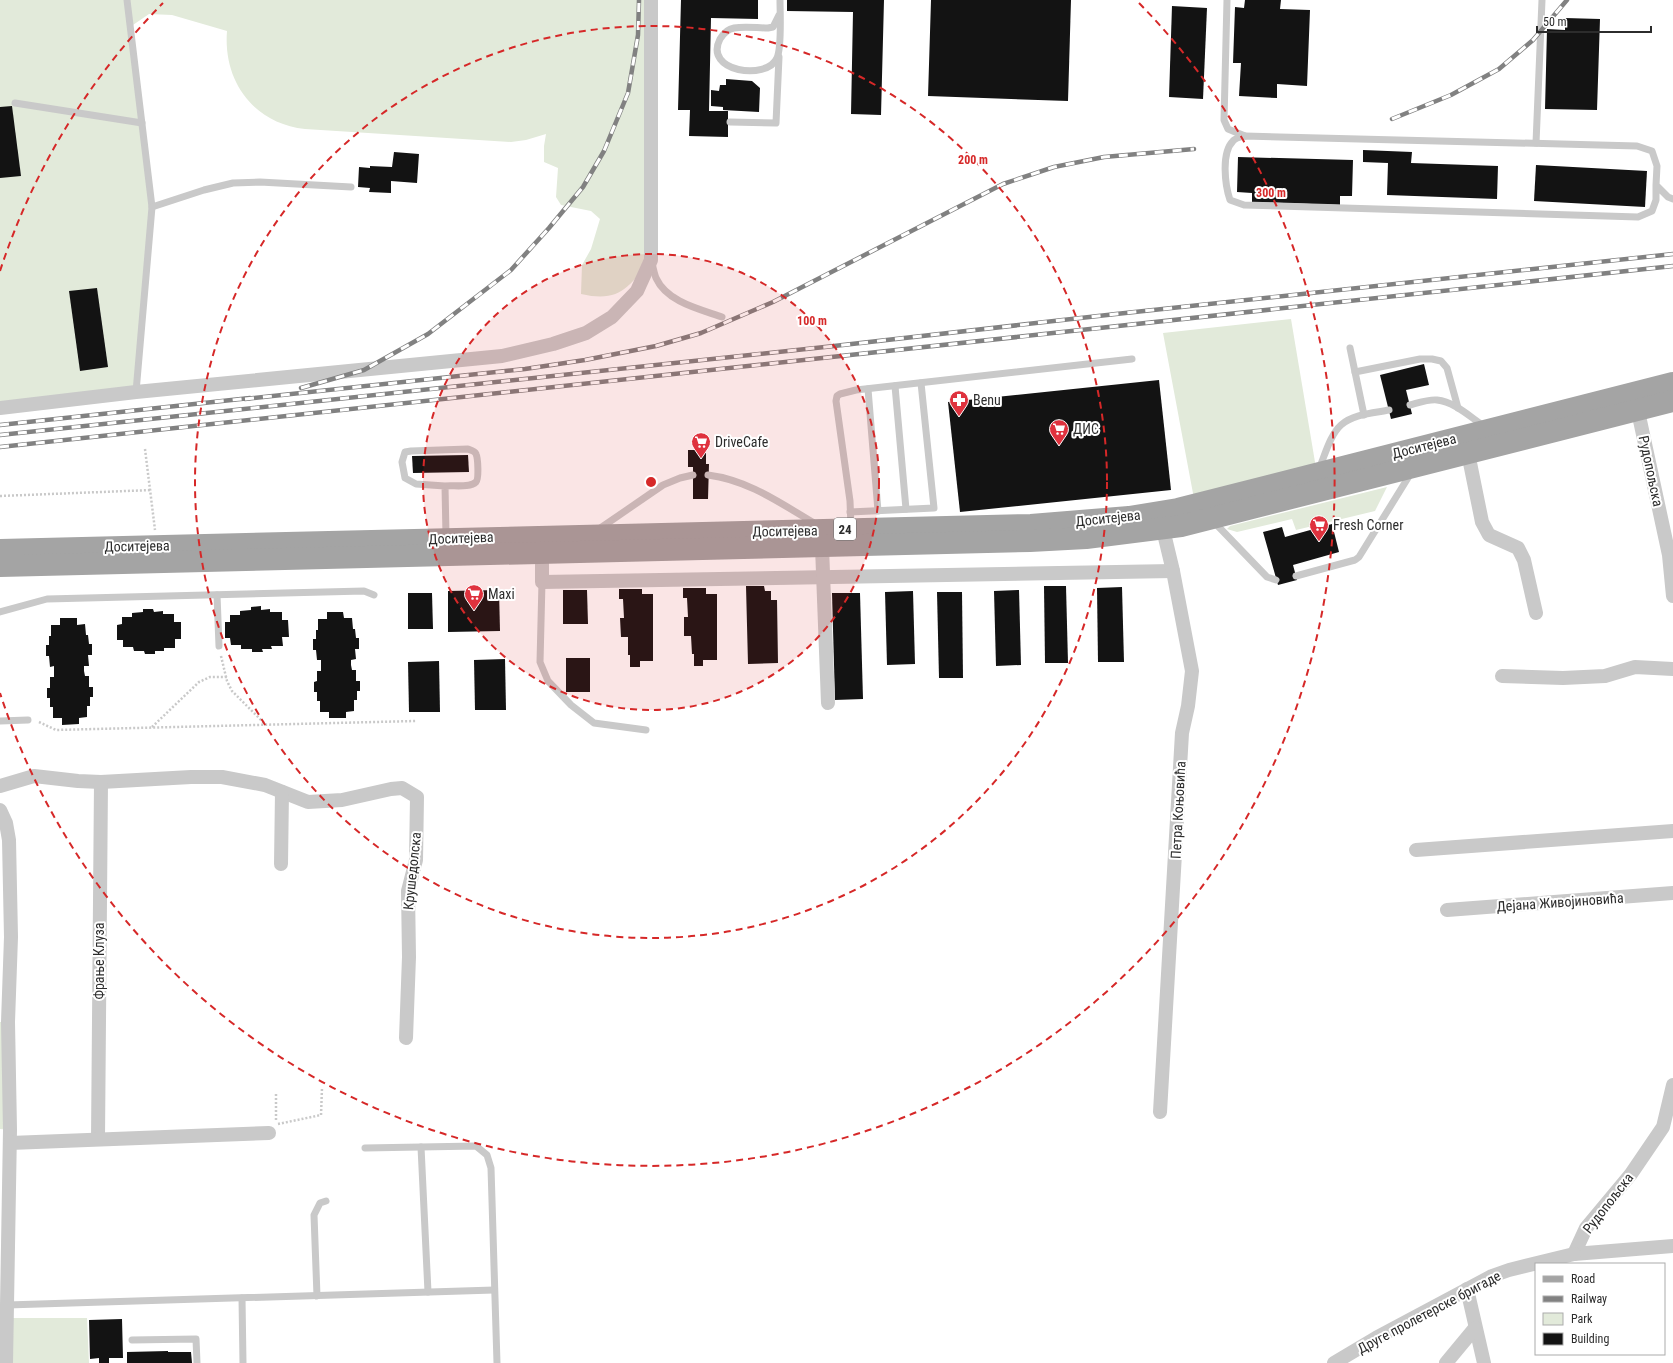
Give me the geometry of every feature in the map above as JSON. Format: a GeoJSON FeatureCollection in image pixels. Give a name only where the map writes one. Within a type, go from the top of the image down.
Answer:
{"type":"FeatureCollection","features":[{"type":"Feature","properties":{"kind":"main road","name":"Доситејева"},"geometry":{"type":"LineString","coordinates":[[0,550],[157,546],[263,552],[823,538],[851,532],[1030,542],[1086,538],[1161,521],[1211,519],[1468,453],[1636,401],[1673,383]]}},
{"type":"Feature","properties":{"kind":"main road","name":"Доситејева"},"geometry":{"type":"LineString","coordinates":[[1161,521],[1178,509],[1489,430],[1636,401],[1673,401]]}},
{"type":"Feature","properties":{"kind":"main road","name":"Доситејева"},"geometry":{"type":"LineString","coordinates":[[0,566],[263,552],[446,539],[542,545],[591,535],[823,538]]}},
{"type":"Feature","properties":{"kind":"street"},"geometry":{"type":"LineString","coordinates":[[0,408],[136,392],[502,356],[553,344],[586,333],[612,317],[637,291],[651,260],[651,0]]}},
{"type":"Feature","properties":{"kind":"street","name":"Рудопољска"},"geometry":{"type":"LineString","coordinates":[[1636,401],[1669,555],[1673,596]]}},
{"type":"Feature","properties":{"kind":"street"},"geometry":{"type":"LineString","coordinates":[[1468,453],[1482,522],[1489,535],[1518,548],[1524,560],[1536,613]]}},
{"type":"Feature","properties":{"kind":"street","name":"Петра Коњовића"},"geometry":{"type":"LineString","coordinates":[[1160,1112],[1182,733],[1188,706],[1192,676],[1187,640],[1161,521]]}},
{"type":"Feature","properties":{"kind":"street"},"geometry":{"type":"LineString","coordinates":[[823,538],[823,578],[828,703]]}},
{"type":"Feature","properties":{"kind":"street"},"geometry":{"type":"LineString","coordinates":[[542,545],[542,582],[1173,571]]}},
{"type":"Feature","properties":{"kind":"street"},"geometry":{"type":"LineString","coordinates":[[1502,676],[1563,678],[1605,676],[1635,667],[1673,669]]}},
{"type":"Feature","properties":{"kind":"street","name":"Крушедолска"},"geometry":{"type":"LineString","coordinates":[[0,786],[34,776],[78,782],[222,777],[265,784],[308,802],[342,800],[402,788],[417,797],[416,860],[408,891],[409,957],[406,1038]]}},
{"type":"Feature","properties":{"kind":"street","name":"Фрање Клуза"},"geometry":{"type":"LineString","coordinates":[[98,1140],[101,782]]}},
{"type":"Feature","properties":{"kind":"street"},"geometry":{"type":"LineString","coordinates":[[281,864],[282,792]]}},
{"type":"Feature","properties":{"kind":"street"},"geometry":{"type":"LineString","coordinates":[[0,810],[6,823],[9,840],[4,983],[8,1022],[4,1313],[6,1363]]}},
{"type":"Feature","properties":{"kind":"street"},"geometry":{"type":"LineString","coordinates":[[1416,850],[1673,831]]}},
{"type":"Feature","properties":{"kind":"street","name":"Дејана Живојиновића"},"geometry":{"type":"LineString","coordinates":[[1448,910],[1673,893]]}},
{"type":"Feature","properties":{"kind":"street","name":"Рудопољска"},"geometry":{"type":"LineString","coordinates":[[1673,1085],[1663,1127],[1632,1174],[1586,1228],[1574,1254],[1673,1246]]}},
{"type":"Feature","properties":{"kind":"street"},"geometry":{"type":"LineString","coordinates":[[7,1134],[98,1140],[269,1133]]}},
{"type":"Feature","properties":{"kind":"street","name":"Друге пролетерске бригаде"},"geometry":{"type":"LineString","coordinates":[[1537,1263],[1574,1254]]}},
{"type":"Feature","properties":{"kind":"street","name":"Друге пролетерске бригаде"},"geometry":{"type":"LineString","coordinates":[[1334,1363],[1376,1338],[1492,1276],[1535,1264]]}},
{"type":"Feature","properties":{"kind":"street"},"geometry":{"type":"LineString","coordinates":[[1467,1289],[1484,1363]]}},
{"type":"Feature","properties":{"kind":"street"},"geometry":{"type":"LineString","coordinates":[[1446,1363],[1475,1328]]}},
{"type":"Feature","properties":{"kind":"lane"},"geometry":{"type":"LineString","coordinates":[[127,0],[152,207],[136,392]]}},
{"type":"Feature","properties":{"kind":"lane"},"geometry":{"type":"LineString","coordinates":[[730,122],[776,123],[780,0]]}},
{"type":"Feature","properties":{"kind":"lane"},"geometry":{"type":"LineString","coordinates":[[1227,0],[1224,120],[1228,129],[1245,136]]}},
{"type":"Feature","properties":{"kind":"lane"},"geometry":{"type":"LineString","coordinates":[[1536,143],[1542,0]]}},
{"type":"Feature","properties":{"kind":"lane"},"geometry":{"type":"LineString","coordinates":[[779,53],[777,59],[766,68],[760,70],[734,69],[727,66],[722,61],[717,48],[722,35],[728,30],[734,28],[773,27],[780,15]]}},
{"type":"Feature","properties":{"kind":"lane"},"geometry":{"type":"LineString","coordinates":[[15,104],[142,123]]}},
{"type":"Feature","properties":{"kind":"lane"},"geometry":{"type":"LineString","coordinates":[[1245,136],[1536,143],[1637,146],[1652,151],[1657,166],[1656,200],[1652,211],[1638,217],[1244,205],[1230,200],[1226,186],[1227,152],[1233,140],[1245,136]]}},
{"type":"Feature","properties":{"kind":"lane"},"geometry":{"type":"LineString","coordinates":[[152,207],[204,190],[233,183],[260,182],[351,187]]}},
{"type":"Feature","properties":{"kind":"lane"},"geometry":{"type":"LineString","coordinates":[[1656,186],[1668,197],[1673,199]]}},
{"type":"Feature","properties":{"kind":"lane"},"geometry":{"type":"LineString","coordinates":[[651,260],[656,279],[667,292],[679,301],[722,317]]}},
{"type":"Feature","properties":{"kind":"lane"},"geometry":{"type":"LineString","coordinates":[[1350,348],[1364,415]]}},
{"type":"Feature","properties":{"kind":"lane"},"geometry":{"type":"LineString","coordinates":[[851,532],[836,401],[837,396],[844,393],[868,389],[1132,359]]}},
{"type":"Feature","properties":{"kind":"lane"},"geometry":{"type":"LineString","coordinates":[[1355,372],[1420,359],[1432,359],[1441,362],[1447,368],[1458,408]]}},
{"type":"Feature","properties":{"kind":"lane"},"geometry":{"type":"LineString","coordinates":[[851,532],[878,511],[933,508],[934,506],[921,383]]}},
{"type":"Feature","properties":{"kind":"lane"},"geometry":{"type":"LineString","coordinates":[[895,386],[906,509]]}},
{"type":"Feature","properties":{"kind":"lane"},"geometry":{"type":"LineString","coordinates":[[868,389],[878,511]]}},
{"type":"Feature","properties":{"kind":"lane"},"geometry":{"type":"LineString","coordinates":[[1410,405],[1437,400],[1458,408],[1489,430]]}},
{"type":"Feature","properties":{"kind":"lane"},"geometry":{"type":"LineString","coordinates":[[1317,474],[1335,433],[1342,424],[1364,415],[1388,410]]}},
{"type":"Feature","properties":{"kind":"lane"},"geometry":{"type":"LineString","coordinates":[[468,449],[474,452],[477,455],[478,478],[476,482],[471,484],[445,486],[416,484],[405,478],[402,462],[406,452],[468,449]]}},
{"type":"Feature","properties":{"kind":"lane"},"geometry":{"type":"LineString","coordinates":[[1296,576],[1355,560],[1359,557],[1415,466]]}},
{"type":"Feature","properties":{"kind":"lane"},"geometry":{"type":"LineString","coordinates":[[591,535],[663,485],[680,478],[693,475]]}},
{"type":"Feature","properties":{"kind":"lane"},"geometry":{"type":"LineString","coordinates":[[708,475],[725,477],[753,487],[823,538]]}},
{"type":"Feature","properties":{"kind":"lane"},"geometry":{"type":"LineString","coordinates":[[445,486],[446,539]]}},
{"type":"Feature","properties":{"kind":"lane"},"geometry":{"type":"LineString","coordinates":[[1211,519],[1267,577],[1276,580]]}},
{"type":"Feature","properties":{"kind":"lane"},"geometry":{"type":"LineString","coordinates":[[542,582],[540,662],[548,681],[571,704],[594,723],[646,730]]}},
{"type":"Feature","properties":{"kind":"lane"},"geometry":{"type":"LineString","coordinates":[[0,612],[47,599],[364,591],[374,595]]}},
{"type":"Feature","properties":{"kind":"lane"},"geometry":{"type":"LineString","coordinates":[[218,595],[219,646]]}},
{"type":"Feature","properties":{"kind":"lane"},"geometry":{"type":"LineString","coordinates":[[0,721],[28,720]]}},
{"type":"Feature","properties":{"kind":"lane"},"geometry":{"type":"LineString","coordinates":[[365,1148],[476,1146],[487,1155],[490,1160],[497,1363]]}},
{"type":"Feature","properties":{"kind":"lane"},"geometry":{"type":"LineString","coordinates":[[421,1147],[428,1292]]}},
{"type":"Feature","properties":{"kind":"lane"},"geometry":{"type":"LineString","coordinates":[[317,1296],[314,1215],[320,1203],[326,1201]]}},
{"type":"Feature","properties":{"kind":"lane"},"geometry":{"type":"LineString","coordinates":[[4,1313],[242,1298],[494,1290]]}},
{"type":"Feature","properties":{"kind":"lane"},"geometry":{"type":"LineString","coordinates":[[242,1298],[243,1363]]}},
{"type":"Feature","properties":{"kind":"lane"},"geometry":{"type":"LineString","coordinates":[[132,1340],[196,1339],[197,1363]]}},
{"type":"Feature","properties":{"kind":"path"},"geometry":{"type":"LineString","coordinates":[[145,449],[152,490],[157,546]]}},
{"type":"Feature","properties":{"kind":"path"},"geometry":{"type":"LineString","coordinates":[[0,496],[152,490]]}},
{"type":"Feature","properties":{"kind":"path"},"geometry":{"type":"LineString","coordinates":[[219,646],[227,681],[232,691],[266,725]]}},
{"type":"Feature","properties":{"kind":"path"},"geometry":{"type":"LineString","coordinates":[[152,728],[199,682],[210,677],[227,677]]}},
{"type":"Feature","properties":{"kind":"path"},"geometry":{"type":"LineString","coordinates":[[28,720],[40,722],[56,730],[416,721]]}},
{"type":"Feature","properties":{"kind":"path"},"geometry":{"type":"LineString","coordinates":[[276,1093],[276,1124],[321,1115],[322,1088]]}},
{"type":"Feature","properties":{"kind":"green space"},"geometry":{"type":"Polygon","coordinates":[[[0,0],[651,0],[651,260],[629,285],[614,294],[594,296],[581,294],[582,265],[591,249],[600,219],[591,211],[561,205],[556,197],[558,168],[544,162],[546,134],[526,140],[511,142],[305,129],[287,125],[270,118],[256,109],[236,82],[230,67],[227,49],[227,31],[172,15],[149,14],[130,27],[152,207],[136,392],[0,408],[0,0]]]}},
{"type":"Feature","properties":{"kind":"green space"},"geometry":{"type":"Polygon","coordinates":[[[1291,319],[1317,474],[1195,504],[1163,333],[1291,319]]]}},
{"type":"Feature","properties":{"kind":"green space"},"geometry":{"type":"Polygon","coordinates":[[[1387,487],[1375,511],[1296,530],[1292,519],[1237,532],[1227,529],[1230,526],[1387,487]]]}},
{"type":"Feature","properties":{"kind":"green space"},"geometry":{"type":"Polygon","coordinates":[[[0,1022],[8,1022],[10,1130],[0,1129],[0,1022]]]}},
{"type":"Feature","properties":{"kind":"green space"},"geometry":{"type":"Polygon","coordinates":[[[6,1318],[87,1318],[89,1363],[6,1363],[6,1318]]]}},
{"type":"Feature","properties":{"kind":"building"},"geometry":{"type":"Polygon","coordinates":[[[681,0],[758,0],[758,19],[711,18],[709,111],[728,111],[728,137],[689,136],[690,110],[678,110],[681,0]]]}},
{"type":"Feature","properties":{"kind":"building"},"geometry":{"type":"Polygon","coordinates":[[[787,0],[884,0],[881,115],[851,114],[853,12],[787,11],[787,0]]]}},
{"type":"Feature","properties":{"kind":"building"},"geometry":{"type":"Polygon","coordinates":[[[931,0],[1071,0],[1068,101],[928,96],[931,0]]]}},
{"type":"Feature","properties":{"kind":"building"},"geometry":{"type":"Polygon","coordinates":[[[1245,0],[1281,0],[1280,9],[1310,10],[1307,86],[1277,84],[1277,98],[1239,96],[1241,63],[1233,63],[1235,7],[1244,8],[1245,0]]]}},
{"type":"Feature","properties":{"kind":"building"},"geometry":{"type":"Polygon","coordinates":[[[1172,6],[1207,8],[1203,99],[1169,97],[1172,6]]]}},
{"type":"Feature","properties":{"kind":"building"},"geometry":{"type":"Polygon","coordinates":[[[1565,18],[1600,19],[1597,110],[1545,109],[1547,29],[1565,30],[1565,18]]]}},
{"type":"Feature","properties":{"kind":"building"},"geometry":{"type":"Polygon","coordinates":[[[726,79],[752,81],[760,88],[759,112],[723,110],[723,107],[711,106],[711,90],[719,91],[720,85],[726,85],[726,79]]]}},
{"type":"Feature","properties":{"kind":"building"},"geometry":{"type":"Polygon","coordinates":[[[12,106],[21,176],[0,178],[0,107],[12,106]]]}},
{"type":"Feature","properties":{"kind":"building"},"geometry":{"type":"Polygon","coordinates":[[[1363,150],[1412,152],[1411,163],[1498,166],[1497,199],[1387,195],[1388,163],[1363,162],[1363,150]]]}},
{"type":"Feature","properties":{"kind":"building"},"geometry":{"type":"Polygon","coordinates":[[[394,152],[419,154],[417,183],[391,181],[391,193],[369,192],[370,188],[358,187],[359,167],[392,167],[394,152]]]}},
{"type":"Feature","properties":{"kind":"building"},"geometry":{"type":"Polygon","coordinates":[[[1238,157],[1353,160],[1352,196],[1340,196],[1340,205],[1252,202],[1252,193],[1237,192],[1238,157]]]}},
{"type":"Feature","properties":{"kind":"building"},"geometry":{"type":"Polygon","coordinates":[[[1536,165],[1647,171],[1645,207],[1534,201],[1536,165]]]}},
{"type":"Feature","properties":{"kind":"building"},"geometry":{"type":"Polygon","coordinates":[[[97,288],[108,367],[80,371],[69,291],[97,288]]]}},
{"type":"Feature","properties":{"kind":"building"},"geometry":{"type":"Polygon","coordinates":[[[1424,364],[1429,385],[1406,390],[1412,414],[1391,419],[1380,375],[1424,364]]]}},
{"type":"Feature","properties":{"kind":"building","name":"ДИС"},"geometry":{"type":"Polygon","coordinates":[[[1159,380],[1171,490],[960,512],[948,402],[1159,380]]]}},
{"type":"Feature","properties":{"kind":"building"},"geometry":{"type":"Polygon","coordinates":[[[688,450],[706,450],[706,464],[709,464],[708,499],[693,499],[693,467],[688,467],[688,450]]]}},
{"type":"Feature","properties":{"kind":"building"},"geometry":{"type":"Polygon","coordinates":[[[468,455],[469,472],[413,473],[412,456],[468,455]]]}},
{"type":"Feature","properties":{"kind":"building"},"geometry":{"type":"Polygon","coordinates":[[[1332,524],[1339,552],[1293,565],[1297,580],[1278,585],[1263,532],[1282,527],[1285,537],[1332,524]]]}},
{"type":"Feature","properties":{"kind":"building"},"geometry":{"type":"Polygon","coordinates":[[[746,586],[764,586],[765,591],[771,591],[771,600],[777,600],[778,663],[748,664],[746,586]]]}},
{"type":"Feature","properties":{"kind":"building"},"geometry":{"type":"Polygon","coordinates":[[[1044,586],[1066,586],[1068,663],[1045,663],[1044,586]]]}},
{"type":"Feature","properties":{"kind":"building"},"geometry":{"type":"Polygon","coordinates":[[[1122,587],[1124,662],[1098,662],[1097,588],[1122,587]]]}},
{"type":"Feature","properties":{"kind":"building"},"geometry":{"type":"Polygon","coordinates":[[[683,588],[706,588],[706,594],[717,594],[717,660],[703,660],[703,666],[694,666],[691,636],[684,636],[684,617],[688,617],[687,598],[683,598],[683,588]]]}},
{"type":"Feature","properties":{"kind":"building"},"geometry":{"type":"Polygon","coordinates":[[[619,589],[642,589],[642,594],[653,594],[653,661],[640,661],[640,667],[630,667],[628,637],[621,637],[620,618],[624,618],[623,599],[619,599],[619,589]]]}},
{"type":"Feature","properties":{"kind":"building"},"geometry":{"type":"Polygon","coordinates":[[[499,590],[500,631],[448,632],[448,591],[499,590]]]}},
{"type":"Feature","properties":{"kind":"building"},"geometry":{"type":"Polygon","coordinates":[[[563,590],[587,590],[588,624],[563,624],[563,590]]]}},
{"type":"Feature","properties":{"kind":"building"},"geometry":{"type":"Polygon","coordinates":[[[1019,590],[1021,665],[996,666],[994,591],[1019,590]]]}},
{"type":"Feature","properties":{"kind":"building"},"geometry":{"type":"Polygon","coordinates":[[[913,591],[915,664],[887,665],[885,592],[913,591]]]}},
{"type":"Feature","properties":{"kind":"building"},"geometry":{"type":"Polygon","coordinates":[[[937,592],[962,592],[963,678],[939,678],[937,592]]]}},
{"type":"Feature","properties":{"kind":"building"},"geometry":{"type":"Polygon","coordinates":[[[408,593],[432,593],[433,629],[408,629],[408,593]]]}},
{"type":"Feature","properties":{"kind":"building"},"geometry":{"type":"Polygon","coordinates":[[[832,593],[860,593],[863,699],[835,700],[832,593]]]}},
{"type":"Feature","properties":{"kind":"building"},"geometry":{"type":"Polygon","coordinates":[[[261,606],[261,610],[270,609],[270,612],[282,612],[282,620],[288,620],[289,637],[282,637],[283,646],[271,646],[272,649],[262,649],[263,652],[252,652],[252,649],[241,649],[241,645],[231,645],[230,638],[225,638],[225,622],[230,622],[230,615],[240,615],[240,611],[251,610],[251,607],[261,606]]]}},
{"type":"Feature","properties":{"kind":"building"},"geometry":{"type":"Polygon","coordinates":[[[143,609],[153,609],[154,612],[163,611],[163,614],[174,614],[174,622],[181,622],[181,639],[175,639],[175,648],[164,648],[164,651],[155,651],[155,654],[145,654],[144,651],[134,651],[133,647],[123,647],[123,640],[117,640],[117,625],[122,624],[122,617],[132,617],[132,613],[143,612],[143,609]]]}},
{"type":"Feature","properties":{"kind":"building"},"geometry":{"type":"Polygon","coordinates":[[[327,612],[343,612],[344,618],[352,618],[356,638],[359,638],[359,649],[355,649],[356,659],[351,660],[351,665],[352,670],[356,670],[356,681],[360,681],[360,691],[357,691],[357,700],[354,700],[354,711],[346,712],[346,718],[329,718],[329,712],[320,712],[320,701],[317,701],[317,692],[314,692],[314,682],[317,681],[317,671],[321,671],[321,660],[317,660],[316,650],[313,650],[313,639],[316,639],[318,619],[327,619],[327,612]]]}},
{"type":"Feature","properties":{"kind":"building"},"geometry":{"type":"Polygon","coordinates":[[[60,618],[77,618],[77,625],[85,624],[89,644],[92,644],[92,655],[88,655],[89,666],[84,666],[84,671],[85,676],[89,676],[89,687],[93,687],[93,697],[90,697],[90,706],[87,706],[87,717],[79,718],[79,724],[62,725],[62,718],[53,718],[53,707],[50,707],[50,698],[47,698],[47,688],[50,688],[50,677],[54,677],[54,666],[50,667],[49,656],[46,656],[46,645],[49,645],[51,625],[60,625],[60,618]]]}},
{"type":"Feature","properties":{"kind":"building"},"geometry":{"type":"Polygon","coordinates":[[[566,658],[590,658],[590,692],[566,692],[566,658]]]}},
{"type":"Feature","properties":{"kind":"building"},"geometry":{"type":"Polygon","coordinates":[[[505,659],[506,710],[475,710],[474,660],[505,659]]]}},
{"type":"Feature","properties":{"kind":"building"},"geometry":{"type":"Polygon","coordinates":[[[439,661],[440,712],[409,712],[408,662],[439,661]]]}},
{"type":"Feature","properties":{"kind":"building"},"geometry":{"type":"Polygon","coordinates":[[[122,1319],[123,1358],[109,1358],[109,1363],[99,1363],[99,1358],[90,1359],[89,1320],[122,1319]]]}},
{"type":"Feature","properties":{"kind":"building"},"geometry":{"type":"Polygon","coordinates":[[[127,1352],[191,1352],[192,1363],[127,1363],[127,1352]]]}},
{"type":"Feature","properties":{"kind":"railway"},"geometry":{"type":"LineString","coordinates":[[301,388],[364,370],[428,334],[511,270],[549,228],[583,187],[604,151],[628,93],[638,35],[639,0]]}},
{"type":"Feature","properties":{"kind":"railway"},"geometry":{"type":"LineString","coordinates":[[1392,119],[1451,95],[1499,69],[1533,40],[1567,0]]}},
{"type":"Feature","properties":{"kind":"railway"},"geometry":{"type":"LineString","coordinates":[[245,399],[525,369],[585,360],[656,346],[701,333],[773,302],[1003,184],[1054,167],[1104,157],[1194,149]]}},
{"type":"Feature","properties":{"kind":"railway"},"geometry":{"type":"LineString","coordinates":[[0,435],[834,346],[1673,254]]}},
{"type":"Feature","properties":{"kind":"railway"},"geometry":{"type":"LineString","coordinates":[[0,447],[1673,266]]}},
{"type":"Feature","properties":{"kind":"railway"},"geometry":{"type":"LineString","coordinates":[[0,425],[250,398]]}},
{"type":"Feature","properties":{"kind":"place","name":"Benu"},"geometry":{"type":"Point","coordinates":[959,417]}},
{"type":"Feature","properties":{"kind":"place","name":"ДИС"},"geometry":{"type":"Point","coordinates":[1059,446]}},
{"type":"Feature","properties":{"kind":"place","name":"DriveCafe"},"geometry":{"type":"Point","coordinates":[701,459]}},
{"type":"Feature","properties":{"kind":"place","name":"Fresh Corner"},"geometry":{"type":"Point","coordinates":[1319,542]}},
{"type":"Feature","properties":{"kind":"place","name":"Maxi"},"geometry":{"type":"Point","coordinates":[474,611]}}]}
